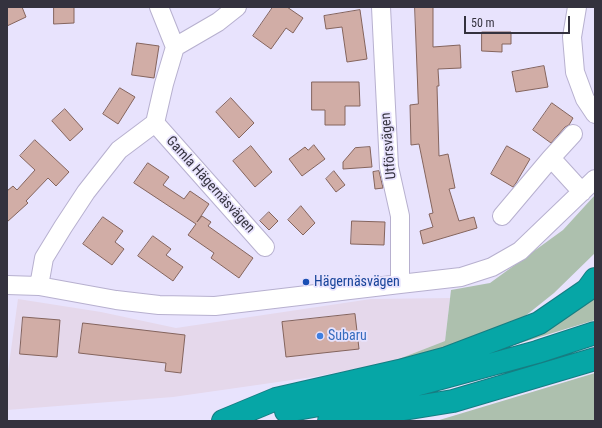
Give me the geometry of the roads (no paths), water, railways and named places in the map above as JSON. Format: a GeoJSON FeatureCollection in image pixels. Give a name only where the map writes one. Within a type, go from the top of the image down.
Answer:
{"type":"FeatureCollection","features":[{"type":"Feature","properties":{"kind":"highway"},"geometry":{"type":"LineString","coordinates":[[223,421],[276,399],[399,371],[447,358],[539,323],[587,290],[595,279]]}},
{"type":"Feature","properties":{"kind":"highway"},"geometry":{"type":"LineString","coordinates":[[232,421],[390,392],[537,352],[595,333]]}},
{"type":"Feature","properties":{"kind":"highway"},"geometry":{"type":"LineString","coordinates":[[329,421],[453,402],[595,360]]}},
{"type":"Feature","properties":{"kind":"street"},"geometry":{"type":"LineString","coordinates":[[159,7],[175,47],[218,22],[236,7]]}},
{"type":"Feature","properties":{"kind":"street","name":"Utförsvägen"},"geometry":{"type":"LineString","coordinates":[[381,7],[388,168],[400,216],[400,284]]}},
{"type":"Feature","properties":{"kind":"street"},"geometry":{"type":"LineString","coordinates":[[577,7],[572,37],[575,72],[584,99],[595,114]]}},
{"type":"Feature","properties":{"kind":"street","name":"Gamla Hägernäsvägen"},"geometry":{"type":"LineString","coordinates":[[39,286],[44,258],[86,192],[119,150],[155,124],[164,84],[175,47]]}},
{"type":"Feature","properties":{"kind":"street","name":"Gamla Hägernäsvägen"},"geometry":{"type":"LineString","coordinates":[[155,124],[265,247]]}},
{"type":"Feature","properties":{"kind":"street"},"geometry":{"type":"LineString","coordinates":[[502,216],[573,134]]}},
{"type":"Feature","properties":{"kind":"street"},"geometry":{"type":"LineString","coordinates":[[551,158],[582,192]]}},
{"type":"Feature","properties":{"kind":"street"},"geometry":{"type":"LineString","coordinates":[[7,285],[39,286],[116,300],[159,305],[215,306],[461,277],[492,267],[520,251],[595,180]]}},
{"type":"Feature","properties":{"kind":"place","name":"Hägernäsvägen"},"geometry":{"type":"Point","coordinates":[306,282]}},
{"type":"Feature","properties":{"kind":"place","name":"Subaru"},"geometry":{"type":"Point","coordinates":[320,336]}}]}
